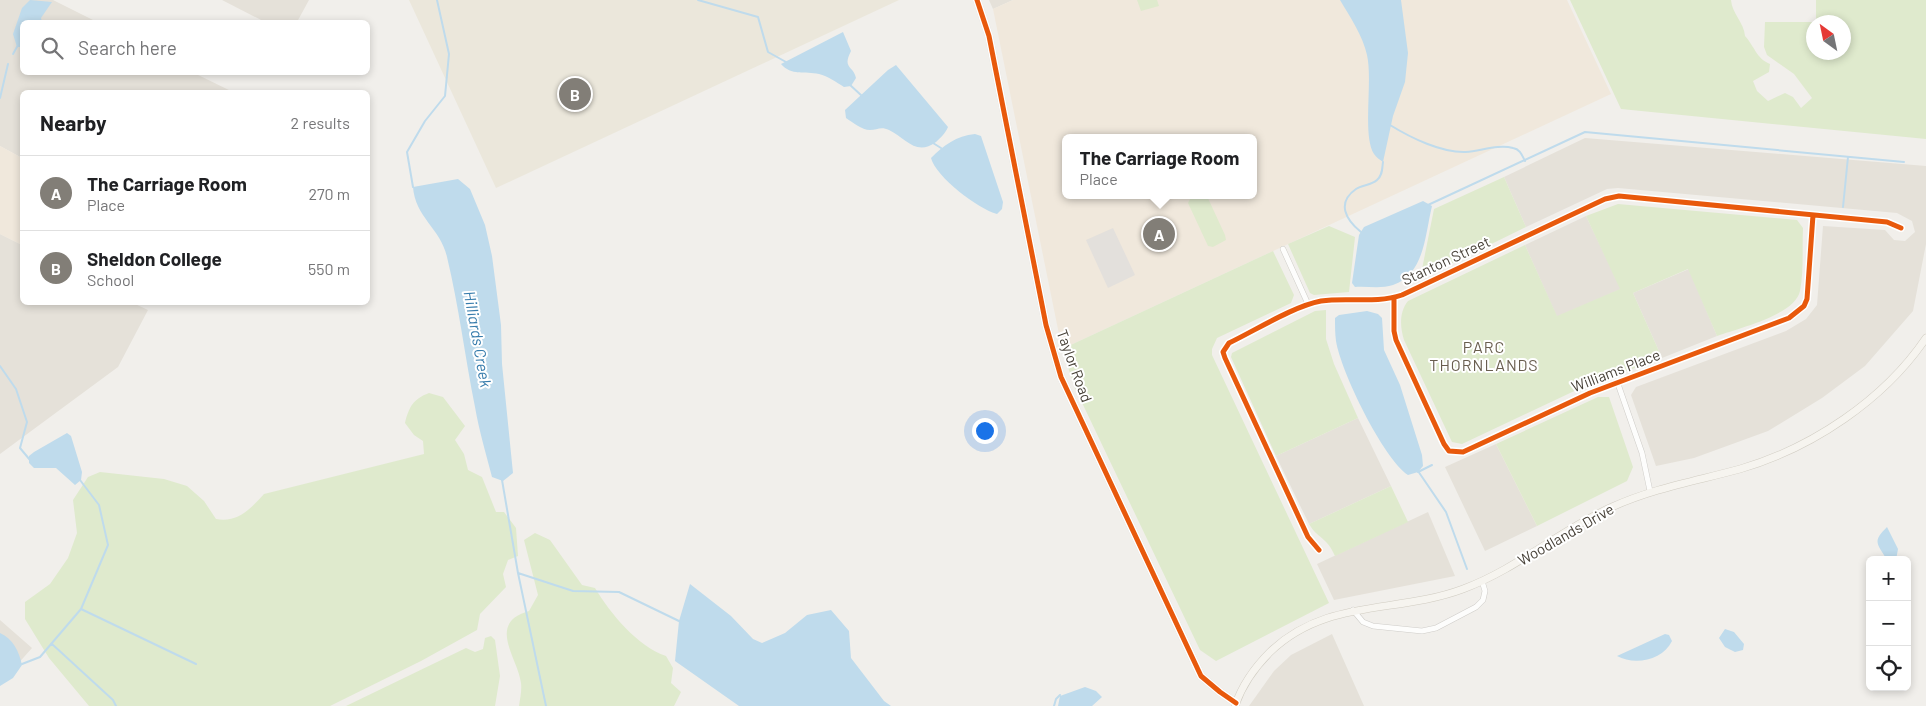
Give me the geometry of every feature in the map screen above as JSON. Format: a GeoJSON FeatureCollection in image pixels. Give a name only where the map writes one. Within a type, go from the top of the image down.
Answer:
{"type":"FeatureCollection","features":[{"type":"Feature","properties":{"kind":"main road","name":"Woodlands Drive"},"geometry":{"type":"LineString","coordinates":[[1235,704],[1258,664],[1278,645],[1312,623],[1353,610],[1435,597],[1482,581],[1518,563],[1598,513],[1650,491],[1741,468],[1784,452],[1822,432],[1856,409],[1886,384],[1926,338]]}},
{"type":"Feature","properties":{"kind":"street","name":"Taylor Road"},"geometry":{"type":"LineString","coordinates":[[977,0],[988,36],[1046,325],[1061,376],[1201,676],[1235,704]]}},
{"type":"Feature","properties":{"kind":"street","name":"Stanton Street"},"geometry":{"type":"LineString","coordinates":[[1318,550],[1308,537],[1223,352],[1229,343],[1308,304],[1324,301],[1383,301],[1394,298],[1605,199],[1619,196],[1887,222],[1901,228]]}},
{"type":"Feature","properties":{"kind":"street","name":"Williams Place"},"geometry":{"type":"LineString","coordinates":[[1394,298],[1394,331],[1396,340],[1444,444],[1449,451],[1463,452],[1590,393],[1777,324],[1798,312],[1807,300],[1813,215]]}},
{"type":"Feature","properties":{"kind":"street"},"geometry":{"type":"LineString","coordinates":[[1283,249],[1308,304]]}},
{"type":"Feature","properties":{"kind":"street","name":"Williams Place"},"geometry":{"type":"LineString","coordinates":[[1618,384],[1642,453],[1650,491]]}},
{"type":"Feature","properties":{"kind":"street"},"geometry":{"type":"LineString","coordinates":[[1353,610],[1363,622],[1373,626],[1406,630],[1436,628],[1466,614],[1483,600],[1482,581]]}},
{"type":"Feature","properties":{"kind":"shaded area"},"geometry":{"type":"Polygon","coordinates":[[[0,0],[53,0],[93,20],[20,20],[20,75],[198,75],[229,90],[20,90],[20,157],[0,146],[0,0]]]}},
{"type":"Feature","properties":{"kind":"shaded area"},"geometry":{"type":"Polygon","coordinates":[[[222,0],[309,0],[298,20],[261,20],[222,0]]]}},
{"type":"Feature","properties":{"kind":"shaded area"},"geometry":{"type":"Polygon","coordinates":[[[409,0],[899,0],[496,188],[409,0]]]}},
{"type":"Feature","properties":{"kind":"shaded area"},"geometry":{"type":"Polygon","coordinates":[[[989,0],[1013,0],[993,9],[989,0]]]}},
{"type":"Feature","properties":{"kind":"shaded area"},"geometry":{"type":"Polygon","coordinates":[[[1013,0],[1567,0],[1611,94],[1062,349],[993,9],[1013,0]]]}},
{"type":"Feature","properties":{"kind":"shaded area"},"geometry":{"type":"Polygon","coordinates":[[[1585,138],[1926,166],[1926,244],[1913,311],[1865,366],[1822,398],[1768,431],[1694,458],[1656,466],[1631,395],[1636,387],[1786,331],[1806,319],[1817,305],[1823,226],[1885,230],[1894,240],[1905,241],[1915,232],[1912,221],[1897,213],[1618,188],[1607,189],[1526,227],[1504,177],[1585,138]]]}},
{"type":"Feature","properties":{"kind":"shaded area"},"geometry":{"type":"Polygon","coordinates":[[[0,146],[20,157],[20,244],[0,234],[0,146]]]}},
{"type":"Feature","properties":{"kind":"shaded area"},"geometry":{"type":"Polygon","coordinates":[[[1586,216],[1621,289],[1557,317],[1525,245],[1586,216]]]}},
{"type":"Feature","properties":{"kind":"shaded area"},"geometry":{"type":"Polygon","coordinates":[[[1113,228],[1135,275],[1108,288],[1086,240],[1113,228]]]}},
{"type":"Feature","properties":{"kind":"shaded area"},"geometry":{"type":"Polygon","coordinates":[[[0,234],[20,244],[20,305],[137,305],[148,310],[118,367],[0,454],[0,234]]]}},
{"type":"Feature","properties":{"kind":"shaded area"},"geometry":{"type":"Polygon","coordinates":[[[1689,269],[1717,336],[1662,358],[1633,293],[1689,269]]]}},
{"type":"Feature","properties":{"kind":"shaded area"},"geometry":{"type":"Polygon","coordinates":[[[1358,418],[1391,486],[1309,524],[1276,456],[1358,418]]]}},
{"type":"Feature","properties":{"kind":"shaded area"},"geometry":{"type":"Polygon","coordinates":[[[1496,444],[1537,526],[1485,551],[1445,467],[1496,444]]]}},
{"type":"Feature","properties":{"kind":"shaded area"},"geometry":{"type":"Polygon","coordinates":[[[1428,512],[1455,576],[1334,600],[1317,564],[1428,512]]]}},
{"type":"Feature","properties":{"kind":"shaded area"},"geometry":{"type":"Polygon","coordinates":[[[0,620],[32,648],[0,684],[0,620]]]}},
{"type":"Feature","properties":{"kind":"shaded area"},"geometry":{"type":"Polygon","coordinates":[[[1332,634],[1364,706],[1249,706],[1274,671],[1291,655],[1332,634]]]}},
{"type":"Feature","properties":{"kind":"green space"},"geometry":{"type":"Polygon","coordinates":[[[1137,0],[1157,0],[1159,6],[1141,11],[1137,0]]]}},
{"type":"Feature","properties":{"kind":"green space"},"geometry":{"type":"Polygon","coordinates":[[[1570,0],[1731,0],[1733,10],[1743,26],[1745,36],[1765,62],[1770,64],[1769,72],[1753,81],[1757,91],[1768,101],[1785,93],[1793,97],[1801,108],[1812,98],[1794,74],[1767,55],[1764,47],[1765,22],[1806,22],[1806,60],[1851,60],[1851,15],[1816,15],[1816,0],[1926,0],[1926,139],[1621,109],[1570,0]]]}},
{"type":"Feature","properties":{"kind":"green space"},"geometry":{"type":"Polygon","coordinates":[[[1504,177],[1526,227],[1420,279],[1434,209],[1504,177]]]}},
{"type":"Feature","properties":{"kind":"green space"},"geometry":{"type":"Polygon","coordinates":[[[1190,199],[1208,199],[1226,240],[1213,247],[1208,246],[1188,203],[1190,199]]]}},
{"type":"Feature","properties":{"kind":"green space"},"geometry":{"type":"Polygon","coordinates":[[[1618,204],[1797,220],[1803,228],[1803,260],[1800,291],[1796,299],[1788,307],[1765,320],[1717,336],[1688,269],[1633,293],[1662,358],[1585,386],[1462,444],[1452,442],[1404,340],[1401,320],[1405,305],[1408,301],[1525,245],[1557,316],[1620,289],[1586,216],[1618,204]]]}},
{"type":"Feature","properties":{"kind":"green space"},"geometry":{"type":"Polygon","coordinates":[[[1329,226],[1355,237],[1349,292],[1314,295],[1310,293],[1288,244],[1329,226]]]}},
{"type":"Feature","properties":{"kind":"green space"},"geometry":{"type":"Polygon","coordinates":[[[1273,251],[1294,295],[1291,303],[1217,338],[1212,349],[1212,355],[1329,603],[1216,661],[1200,650],[1075,388],[1062,349],[1273,251]]]}},
{"type":"Feature","properties":{"kind":"green space"},"geometry":{"type":"Polygon","coordinates":[[[1326,310],[1326,339],[1334,364],[1358,418],[1276,456],[1231,357],[1232,353],[1315,311],[1326,310]]]}},
{"type":"Feature","properties":{"kind":"green space"},"geometry":{"type":"Polygon","coordinates":[[[429,393],[443,397],[465,426],[455,440],[464,454],[468,470],[482,477],[496,512],[504,512],[516,528],[518,556],[508,560],[503,574],[506,587],[480,614],[477,630],[421,661],[330,706],[89,706],[49,658],[25,619],[25,602],[50,584],[68,558],[77,533],[73,500],[88,477],[100,472],[164,479],[187,486],[204,501],[216,519],[231,519],[243,514],[264,494],[424,454],[423,441],[414,435],[405,423],[412,404],[429,393]]]}},
{"type":"Feature","properties":{"kind":"green space"},"geometry":{"type":"Polygon","coordinates":[[[1598,397],[1609,397],[1633,467],[1627,481],[1537,526],[1496,444],[1598,397]]]}},
{"type":"Feature","properties":{"kind":"green space"},"geometry":{"type":"Polygon","coordinates":[[[1391,486],[1408,522],[1335,556],[1326,541],[1309,524],[1391,486]]]}},
{"type":"Feature","properties":{"kind":"green space"},"geometry":{"type":"Polygon","coordinates":[[[535,533],[550,540],[582,585],[595,588],[608,608],[635,637],[656,652],[666,656],[673,668],[671,683],[681,692],[674,706],[519,706],[521,683],[508,642],[507,632],[509,624],[516,617],[529,611],[538,595],[524,540],[535,533]]]}},
{"type":"Feature","properties":{"kind":"green space"},"geometry":{"type":"Polygon","coordinates":[[[491,636],[495,640],[500,676],[495,706],[346,706],[466,648],[475,652],[483,649],[485,638],[491,636]]]}},
{"type":"Feature","properties":{"kind":"water"},"geometry":{"type":"Polygon","coordinates":[[[30,0],[52,2],[42,20],[20,20],[20,47],[17,47],[13,34],[22,8],[30,0]]]}},
{"type":"Feature","properties":{"kind":"water"},"geometry":{"type":"Polygon","coordinates":[[[1340,0],[1401,0],[1408,53],[1405,82],[1393,116],[1383,162],[1374,154],[1370,145],[1368,121],[1369,66],[1367,55],[1359,34],[1340,0]]]}},
{"type":"Feature","properties":{"kind":"water"},"geometry":{"type":"Polygon","coordinates":[[[843,32],[851,51],[848,64],[856,78],[851,86],[844,87],[819,74],[794,72],[781,64],[843,32]]]}},
{"type":"Feature","properties":{"kind":"water"},"geometry":{"type":"Polygon","coordinates":[[[896,65],[948,127],[946,132],[936,142],[929,146],[923,148],[911,145],[889,130],[881,128],[867,130],[846,118],[845,110],[888,70],[896,65]]]}},
{"type":"Feature","properties":{"kind":"water"},"geometry":{"type":"Polygon","coordinates":[[[975,134],[981,136],[1003,202],[1002,209],[997,214],[979,206],[949,183],[934,166],[931,158],[951,142],[975,134]]]}},
{"type":"Feature","properties":{"kind":"water"},"geometry":{"type":"Polygon","coordinates":[[[458,179],[470,189],[485,225],[492,256],[501,325],[502,364],[513,473],[503,481],[492,477],[483,442],[455,294],[444,247],[418,207],[413,187],[458,179]]]}},
{"type":"Feature","properties":{"kind":"water"},"geometry":{"type":"Polygon","coordinates":[[[1423,201],[1432,206],[1422,252],[1412,272],[1404,280],[1393,285],[1355,287],[1352,283],[1359,235],[1364,227],[1423,201]]]}},
{"type":"Feature","properties":{"kind":"water"},"geometry":{"type":"Polygon","coordinates":[[[1367,311],[1378,314],[1382,318],[1384,350],[1400,385],[1422,455],[1423,466],[1418,472],[1408,475],[1398,466],[1387,451],[1364,413],[1346,373],[1336,341],[1335,318],[1339,315],[1367,311]]]}},
{"type":"Feature","properties":{"kind":"water"},"geometry":{"type":"Polygon","coordinates":[[[67,433],[71,436],[82,472],[81,480],[75,485],[56,468],[34,468],[29,463],[29,456],[34,452],[67,433]]]}},
{"type":"Feature","properties":{"kind":"water"},"geometry":{"type":"Polygon","coordinates":[[[1887,527],[1898,549],[1897,556],[1885,556],[1878,543],[1879,536],[1887,527]]]}},
{"type":"Feature","properties":{"kind":"water"},"geometry":{"type":"Polygon","coordinates":[[[690,584],[731,616],[753,639],[762,643],[785,633],[807,615],[831,610],[849,631],[851,658],[884,701],[891,706],[739,706],[675,661],[679,621],[690,584]]]}},
{"type":"Feature","properties":{"kind":"water"},"geometry":{"type":"Polygon","coordinates":[[[1725,629],[1734,632],[1744,644],[1743,650],[1735,652],[1725,647],[1719,638],[1725,629]]]}},
{"type":"Feature","properties":{"kind":"water"},"geometry":{"type":"Polygon","coordinates":[[[0,633],[15,646],[22,665],[13,678],[0,686],[0,633]]]}},
{"type":"Feature","properties":{"kind":"water"},"geometry":{"type":"Polygon","coordinates":[[[1665,634],[1669,635],[1672,641],[1668,648],[1655,657],[1632,661],[1617,656],[1665,634]]]}},
{"type":"Feature","properties":{"kind":"water"},"geometry":{"type":"Polygon","coordinates":[[[1085,687],[1096,691],[1102,697],[1092,706],[1058,706],[1060,696],[1085,687]]]}},
{"type":"Feature","properties":{"kind":"waterway","name":"Hilliards Creek"},"geometry":{"type":"LineString","coordinates":[[413,187],[407,152],[425,121],[445,96],[449,54],[437,0]]}},
{"type":"Feature","properties":{"kind":"waterway"},"geometry":{"type":"LineString","coordinates":[[698,0],[758,17],[768,52],[786,62]]}},
{"type":"Feature","properties":{"kind":"waterway","name":"Hilliards Creek"},"geometry":{"type":"LineString","coordinates":[[13,54],[18,45]]}},
{"type":"Feature","properties":{"kind":"waterway","name":"Hilliards Creek"},"geometry":{"type":"LineString","coordinates":[[0,98],[8,64]]}},
{"type":"Feature","properties":{"kind":"waterway"},"geometry":{"type":"LineString","coordinates":[[849,84],[862,96]]}},
{"type":"Feature","properties":{"kind":"waterway"},"geometry":{"type":"LineString","coordinates":[[1390,125],[1417,140],[1447,150],[1466,152],[1507,147],[1517,150],[1525,161]]}},
{"type":"Feature","properties":{"kind":"waterway"},"geometry":{"type":"LineString","coordinates":[[1428,205],[1585,132],[1904,162]]}},
{"type":"Feature","properties":{"kind":"waterway"},"geometry":{"type":"LineString","coordinates":[[933,143],[941,148]]}},
{"type":"Feature","properties":{"kind":"waterway"},"geometry":{"type":"LineString","coordinates":[[1843,207],[1848,157]]}},
{"type":"Feature","properties":{"kind":"waterway"},"geometry":{"type":"LineString","coordinates":[[1361,232],[1351,222],[1345,211],[1346,200],[1356,189],[1375,182],[1379,178],[1383,162]]}},
{"type":"Feature","properties":{"kind":"waterway","name":"Hilliards Creek"},"geometry":{"type":"LineString","coordinates":[[0,366],[16,389],[27,422],[20,448],[30,460]]}},
{"type":"Feature","properties":{"kind":"waterway"},"geometry":{"type":"LineString","coordinates":[[1418,472],[1432,465]]}},
{"type":"Feature","properties":{"kind":"waterway"},"geometry":{"type":"LineString","coordinates":[[1418,471],[1446,512],[1467,569]]}},
{"type":"Feature","properties":{"kind":"waterway"},"geometry":{"type":"LineString","coordinates":[[22,664],[40,657],[81,609],[108,545],[99,505],[80,480]]}},
{"type":"Feature","properties":{"kind":"waterway","name":"Hilliards Creek"},"geometry":{"type":"LineString","coordinates":[[502,480],[518,573],[546,706]]}},
{"type":"Feature","properties":{"kind":"waterway"},"geometry":{"type":"LineString","coordinates":[[518,573],[573,591],[619,592],[681,622]]}},
{"type":"Feature","properties":{"kind":"waterway"},"geometry":{"type":"LineString","coordinates":[[81,609],[196,664]]}},
{"type":"Feature","properties":{"kind":"waterway"},"geometry":{"type":"LineString","coordinates":[[52,644],[113,700],[116,706]]}},
{"type":"Feature","properties":{"kind":"waterway"},"geometry":{"type":"LineString","coordinates":[[1054,706],[1056,699],[1060,695]]}},
{"type":"Feature","properties":{"kind":"cycle path"},"geometry":{"type":"LineString","coordinates":[[977,0],[989,36],[1046,325],[1061,377],[1201,676],[1236,703]]}},
{"type":"Feature","properties":{"kind":"cycle path"},"geometry":{"type":"LineString","coordinates":[[1319,550],[1308,537],[1225,358],[1223,352],[1229,343],[1287,313],[1310,304],[1331,300],[1372,300],[1402,295],[1605,199],[1619,196],[1887,222],[1901,228]]}},
{"type":"Feature","properties":{"kind":"cycle path"},"geometry":{"type":"LineString","coordinates":[[1394,298],[1394,331],[1396,340],[1444,444],[1449,451],[1463,452],[1590,393],[1789,318],[1804,306],[1807,299],[1813,215]]}},
{"type":"Feature","properties":{"kind":"place","name":"Sheldon College"},"geometry":{"type":"Point","coordinates":[575,94]}},
{"type":"Feature","properties":{"kind":"place","name":"The Carriage Room"},"geometry":{"type":"Point","coordinates":[1159,234]}},
{"type":"Feature","properties":{"kind":"district","name":"PARC THORNLANDS"},"geometry":{"type":"Point","coordinates":[1484,356]}}]}
